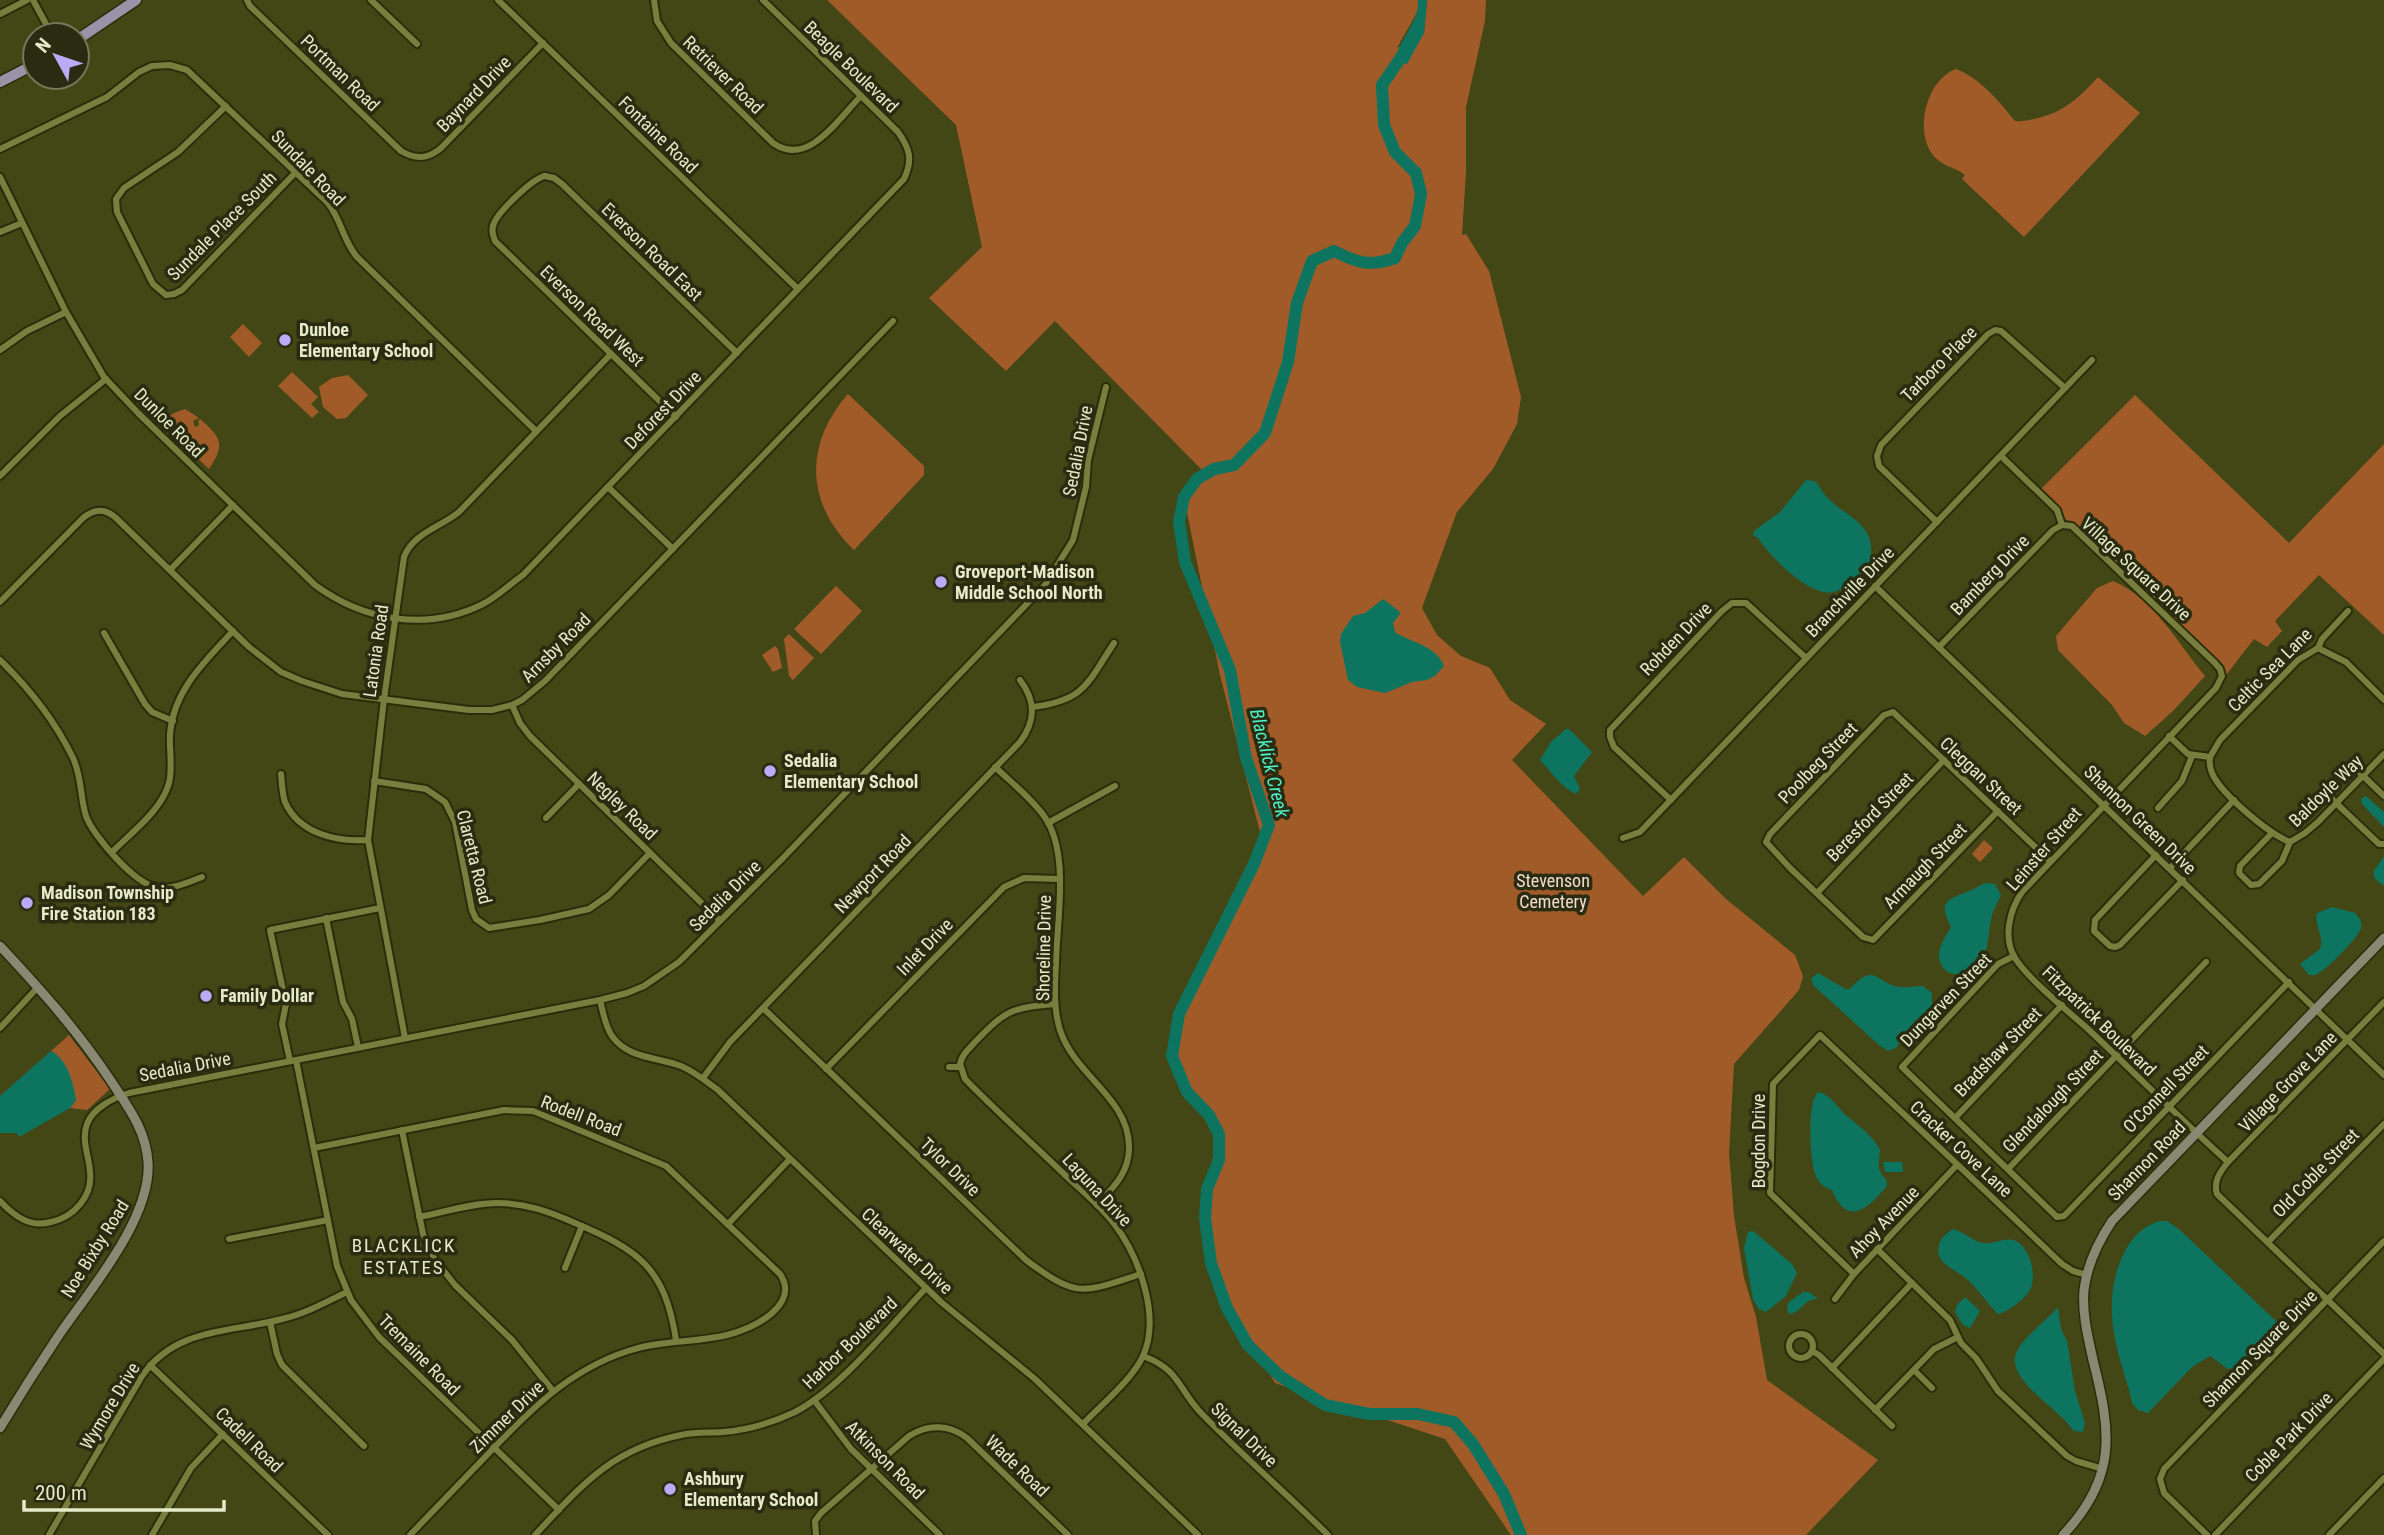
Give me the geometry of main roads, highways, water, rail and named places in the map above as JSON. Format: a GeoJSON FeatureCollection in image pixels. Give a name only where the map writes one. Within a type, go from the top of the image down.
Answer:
{"type":"FeatureCollection","features":[{"type":"Feature","properties":{"kind":"main road"},"geometry":{"type":"LineString","coordinates":[[91,31],[136,0]]}},
{"type":"Feature","properties":{"kind":"main road"},"geometry":{"type":"LineString","coordinates":[[0,82],[21,71]]}},
{"type":"Feature","properties":{"kind":"water"},"geometry":{"type":"Polygon","coordinates":[[[1418,0],[1427,0],[1424,33],[1407,64],[1394,61],[1413,23],[1418,0]]]}},
{"type":"Feature","properties":{"kind":"water"},"geometry":{"type":"Polygon","coordinates":[[[1806,480],[1815,481],[1830,500],[1861,525],[1870,542],[1871,555],[1867,566],[1854,580],[1835,592],[1823,592],[1804,583],[1753,536],[1754,531],[1780,512],[1806,480]]]}},
{"type":"Feature","properties":{"kind":"water"},"geometry":{"type":"Polygon","coordinates":[[[1383,599],[1399,611],[1400,614],[1393,623],[1395,632],[1435,653],[1444,666],[1427,680],[1412,682],[1385,693],[1357,687],[1348,680],[1340,642],[1341,634],[1353,616],[1365,613],[1383,599]]]}},
{"type":"Feature","properties":{"kind":"water"},"geometry":{"type":"Polygon","coordinates":[[[1566,729],[1592,752],[1574,776],[1580,789],[1576,794],[1561,784],[1540,760],[1551,742],[1566,729]]]}},
{"type":"Feature","properties":{"kind":"water"},"geometry":{"type":"Polygon","coordinates":[[[2366,796],[2384,812],[2384,827],[2362,804],[2361,799],[2366,796]]]}},
{"type":"Feature","properties":{"kind":"water"},"geometry":{"type":"Polygon","coordinates":[[[2384,856],[2384,886],[2375,879],[2373,872],[2384,856]]]}},
{"type":"Feature","properties":{"kind":"water"},"geometry":{"type":"Polygon","coordinates":[[[1985,883],[1995,884],[2001,895],[1992,917],[1985,952],[1980,962],[1969,971],[1950,973],[1941,965],[1939,957],[1941,945],[1951,927],[1945,913],[1946,904],[1952,898],[1985,883]]]}},
{"type":"Feature","properties":{"kind":"water"},"geometry":{"type":"Polygon","coordinates":[[[2332,907],[2355,913],[2361,922],[2361,928],[2329,965],[2316,975],[2309,975],[2300,964],[2320,949],[2317,913],[2332,907]]]}},
{"type":"Feature","properties":{"kind":"water"},"geometry":{"type":"Polygon","coordinates":[[[1818,973],[1846,989],[1871,975],[1900,987],[1923,986],[1932,993],[1932,1006],[1913,1023],[1896,1048],[1888,1051],[1814,986],[1811,978],[1818,973]]]}},
{"type":"Feature","properties":{"kind":"water"},"geometry":{"type":"Polygon","coordinates":[[[51,1051],[66,1066],[76,1100],[70,1108],[19,1137],[17,1133],[0,1133],[0,1096],[51,1051]]]}},
{"type":"Feature","properties":{"kind":"water"},"geometry":{"type":"Polygon","coordinates":[[[1818,1092],[1831,1099],[1870,1136],[1880,1150],[1879,1169],[1887,1186],[1872,1202],[1858,1211],[1844,1208],[1832,1190],[1822,1185],[1815,1174],[1810,1130],[1812,1107],[1818,1092]]]}},
{"type":"Feature","properties":{"kind":"water"},"geometry":{"type":"Polygon","coordinates":[[[1883,1162],[1902,1162],[1903,1172],[1885,1172],[1883,1162]]]}},
{"type":"Feature","properties":{"kind":"water"},"geometry":{"type":"Polygon","coordinates":[[[2159,1221],[2167,1221],[2180,1230],[2278,1323],[2278,1329],[2240,1367],[2228,1369],[2210,1356],[2192,1367],[2148,1413],[2138,1410],[2132,1403],[2115,1338],[2112,1295],[2118,1267],[2127,1247],[2134,1237],[2159,1221]]]}},
{"type":"Feature","properties":{"kind":"water"},"geometry":{"type":"Polygon","coordinates":[[[1953,1229],[1983,1243],[2010,1239],[2019,1243],[2027,1252],[2033,1270],[2031,1288],[2026,1296],[2012,1308],[1998,1314],[1964,1276],[1940,1257],[1940,1242],[1953,1229]]]}},
{"type":"Feature","properties":{"kind":"water"},"geometry":{"type":"Polygon","coordinates":[[[1753,1231],[1792,1264],[1797,1273],[1786,1296],[1766,1312],[1759,1309],[1753,1299],[1744,1248],[1748,1232],[1753,1231]]]}},
{"type":"Feature","properties":{"kind":"water"},"geometry":{"type":"Polygon","coordinates":[[[1803,1292],[1809,1292],[1818,1299],[1809,1301],[1790,1314],[1787,1310],[1788,1303],[1803,1292]]]}},
{"type":"Feature","properties":{"kind":"water"},"geometry":{"type":"Polygon","coordinates":[[[1965,1297],[1980,1311],[1970,1328],[1963,1325],[1955,1312],[1957,1305],[1965,1297]]]}},
{"type":"Feature","properties":{"kind":"water"},"geometry":{"type":"Polygon","coordinates":[[[2058,1307],[2075,1391],[2085,1423],[2083,1432],[2074,1431],[2036,1395],[2021,1378],[2015,1360],[2020,1346],[2058,1307]]]}},
{"type":"Feature","properties":{"kind":"waterway","name":"Blacklick Creek"},"geometry":{"type":"LineString","coordinates":[[1406,50],[1382,85],[1384,125],[1395,152],[1416,173],[1421,194],[1415,226],[1395,258],[1364,262],[1334,251],[1312,261],[1297,303],[1288,362],[1265,433],[1234,465],[1214,469],[1197,479],[1184,497],[1179,522],[1185,562],[1230,670],[1246,758],[1269,825],[1254,864],[1179,1014],[1172,1056],[1187,1092],[1209,1115],[1219,1134],[1219,1160],[1207,1189],[1205,1218],[1211,1263],[1227,1308],[1248,1345],[1280,1376],[1325,1405],[1369,1414],[1418,1414],[1454,1422],[1473,1444],[1504,1494],[1521,1535]]}},
{"type":"Feature","properties":{"kind":"place","name":"Dunloe Elementary School"},"geometry":{"type":"Point","coordinates":[285,340]}},
{"type":"Feature","properties":{"kind":"place","name":"Groveport-Madison Middle School North"},"geometry":{"type":"Point","coordinates":[941,582]}},
{"type":"Feature","properties":{"kind":"place","name":"Sedalia Elementary School"},"geometry":{"type":"Point","coordinates":[770,771]}},
{"type":"Feature","properties":{"kind":"place","name":"Madison Township Fire Station 183"},"geometry":{"type":"Point","coordinates":[27,903]}},
{"type":"Feature","properties":{"kind":"place","name":"Family Dollar"},"geometry":{"type":"Point","coordinates":[206,996]}},
{"type":"Feature","properties":{"kind":"place","name":"Ashbury Elementary School"},"geometry":{"type":"Point","coordinates":[670,1489]}},
{"type":"Feature","properties":{"kind":"district","name":"BLACKLICK ESTATES"},"geometry":{"type":"Point","coordinates":[404,1256]}},
{"type":"Feature","properties":{"kind":"park label","name":"Stevenson Cemetery"},"geometry":{"type":"Point","coordinates":[1553,891]}}]}
